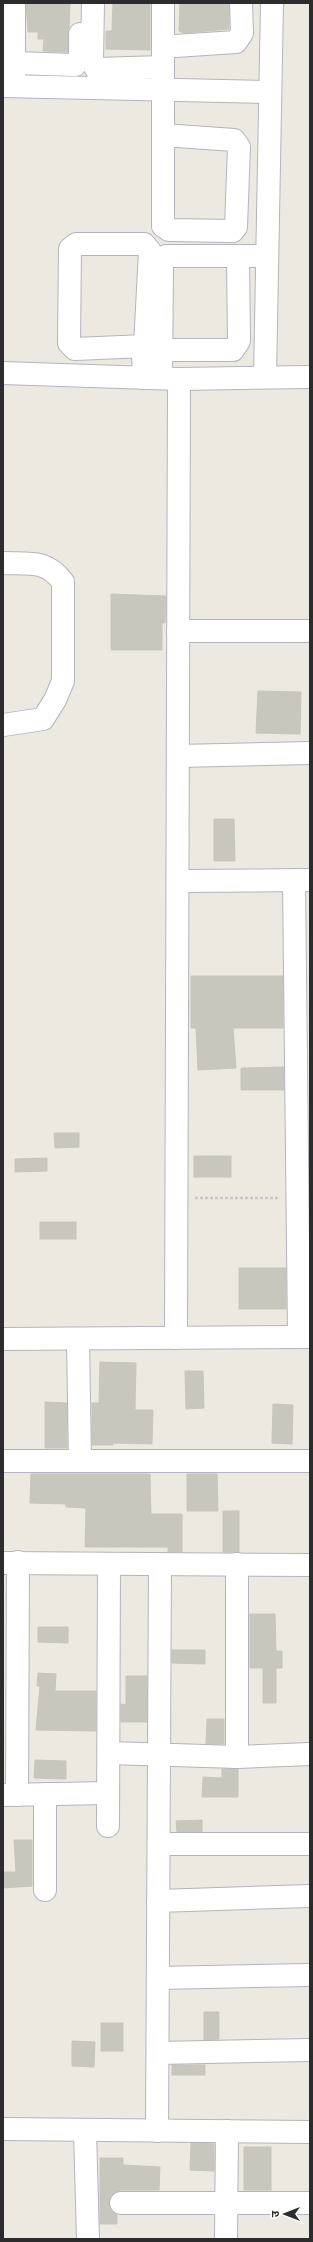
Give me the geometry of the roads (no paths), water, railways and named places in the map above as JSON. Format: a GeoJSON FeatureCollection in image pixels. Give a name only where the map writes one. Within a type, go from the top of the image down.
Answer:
{"type":"FeatureCollection","features":[{"type":"Feature","properties":{"kind":"street"},"geometry":{"type":"LineString","coordinates":[[14,3],[14,63],[8,86],[269,92]]}},
{"type":"Feature","properties":{"kind":"street"},"geometry":{"type":"LineString","coordinates":[[14,63],[75,64],[80,58],[79,3]]}},
{"type":"Feature","properties":{"kind":"street"},"geometry":{"type":"LineString","coordinates":[[93,3],[92,61],[96,69],[163,67]]}},
{"type":"Feature","properties":{"kind":"street"},"geometry":{"type":"LineString","coordinates":[[163,3],[163,67],[169,89]]}},
{"type":"Feature","properties":{"kind":"street"},"geometry":{"type":"LineString","coordinates":[[163,135],[234,140],[239,148],[236,228],[233,231],[169,230],[163,226],[163,135],[175,46],[175,3]]}},
{"type":"Feature","properties":{"kind":"street"},"geometry":{"type":"LineString","coordinates":[[175,46],[236,42],[242,33],[241,3]]}},
{"type":"Feature","properties":{"kind":"street"},"geometry":{"type":"LineString","coordinates":[[265,377],[269,92],[272,3]]}},
{"type":"Feature","properties":{"kind":"street"},"geometry":{"type":"LineString","coordinates":[[176,1338],[178,631],[161,378],[154,348],[150,251],[144,244],[76,244],[70,249],[69,343],[74,349],[154,348],[234,350],[239,340],[238,256]]}},
{"type":"Feature","properties":{"kind":"street"},"geometry":{"type":"LineString","coordinates":[[154,348],[162,265],[166,256],[266,256]]}},
{"type":"Feature","properties":{"kind":"street"},"geometry":{"type":"LineString","coordinates":[[3,373],[161,378],[310,377]]}},
{"type":"Feature","properties":{"kind":"street"},"geometry":{"type":"LineString","coordinates":[[3,563],[42,564],[54,570],[63,582],[63,681],[56,700],[43,719],[3,725]]}},
{"type":"Feature","properties":{"kind":"street"},"geometry":{"type":"LineString","coordinates":[[178,631],[310,631]]}},
{"type":"Feature","properties":{"kind":"street"},"geometry":{"type":"LineString","coordinates":[[178,756],[310,753]]}},
{"type":"Feature","properties":{"kind":"street"},"geometry":{"type":"LineString","coordinates":[[3,1339],[304,1336],[302,880],[178,881]]}},
{"type":"Feature","properties":{"kind":"street"},"geometry":{"type":"LineString","coordinates":[[78,1339],[80,1461]]}},
{"type":"Feature","properties":{"kind":"street"},"geometry":{"type":"LineString","coordinates":[[3,1461],[310,1461]]}},
{"type":"Feature","properties":{"kind":"street"},"geometry":{"type":"LineString","coordinates":[[108,1793],[10,1795],[10,1562],[310,1565]]}},
{"type":"Feature","properties":{"kind":"street"},"geometry":{"type":"LineString","coordinates":[[108,1826],[109,1564]]}},
{"type":"Feature","properties":{"kind":"street"},"geometry":{"type":"LineString","coordinates":[[157,2131],[160,1564]]}},
{"type":"Feature","properties":{"kind":"street"},"geometry":{"type":"LineString","coordinates":[[237,1564],[237,1757]]}},
{"type":"Feature","properties":{"kind":"street"},"geometry":{"type":"LineString","coordinates":[[108,1753],[237,1757],[310,1754]]}},
{"type":"Feature","properties":{"kind":"street"},"geometry":{"type":"LineString","coordinates":[[45,1794],[45,1890]]}},
{"type":"Feature","properties":{"kind":"street"},"geometry":{"type":"LineString","coordinates":[[158,1844],[310,1844]]}},
{"type":"Feature","properties":{"kind":"street"},"geometry":{"type":"LineString","coordinates":[[158,1902],[310,1896]]}},
{"type":"Feature","properties":{"kind":"street"},"geometry":{"type":"LineString","coordinates":[[158,1978],[310,1975]]}},
{"type":"Feature","properties":{"kind":"street"},"geometry":{"type":"LineString","coordinates":[[158,2053],[310,2050]]}},
{"type":"Feature","properties":{"kind":"street"},"geometry":{"type":"LineString","coordinates":[[3,2129],[310,2132]]}},
{"type":"Feature","properties":{"kind":"street"},"geometry":{"type":"LineString","coordinates":[[85,2131],[88,2239]]}},
{"type":"Feature","properties":{"kind":"street"},"geometry":{"type":"LineString","coordinates":[[226,2239],[227,2131]]}},
{"type":"Feature","properties":{"kind":"street"},"geometry":{"type":"LineString","coordinates":[[121,2203],[310,2203]]}}]}
